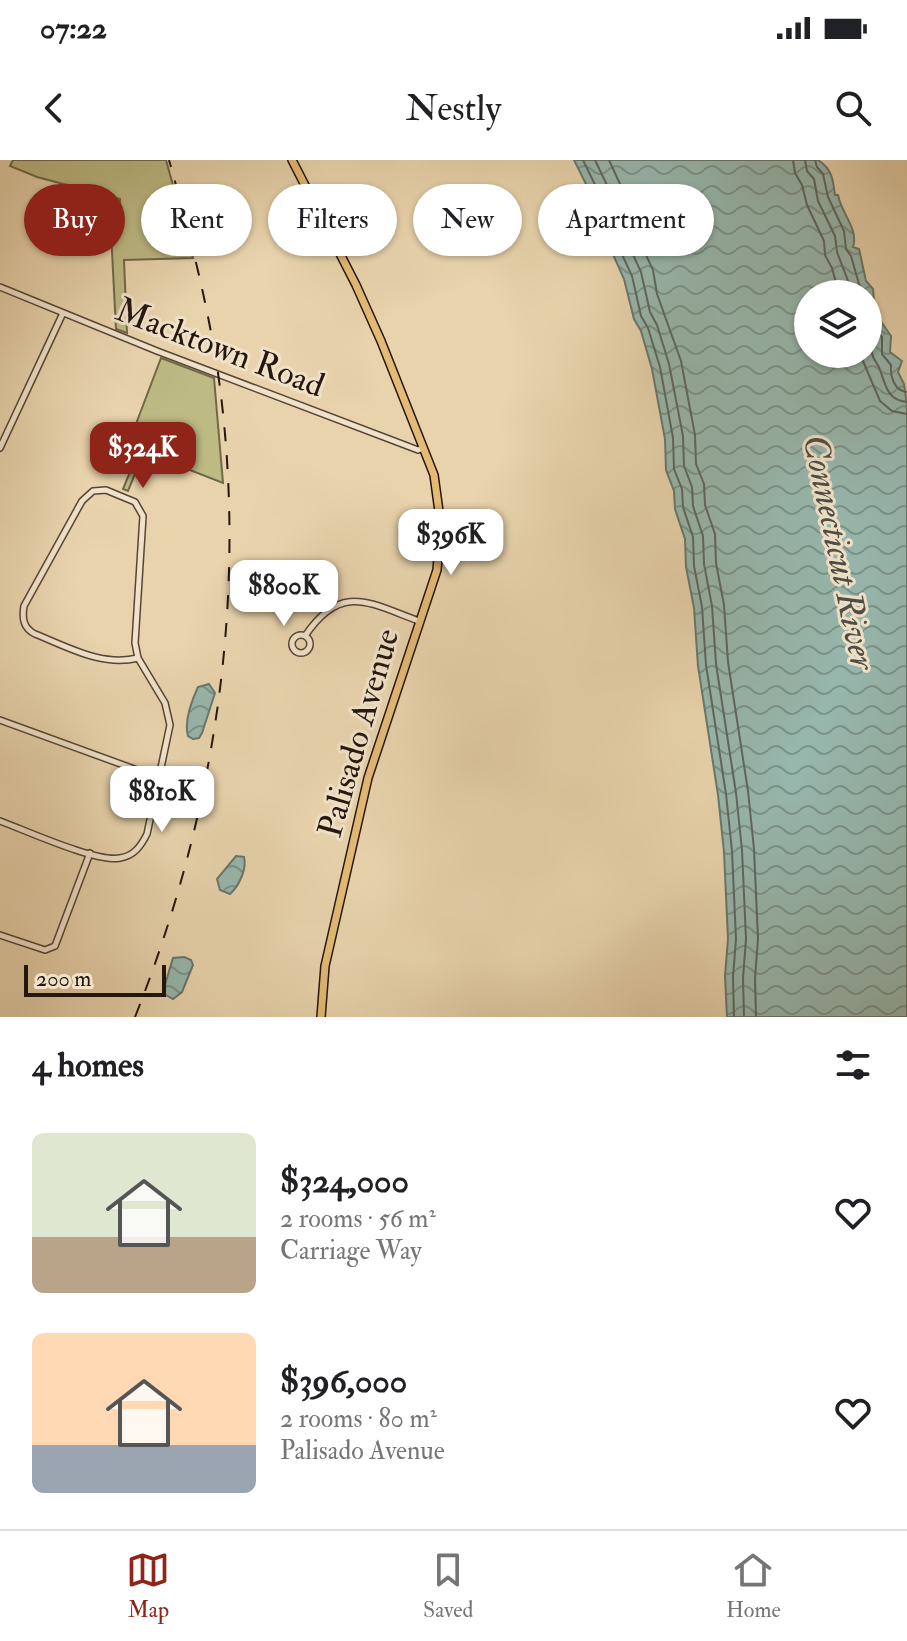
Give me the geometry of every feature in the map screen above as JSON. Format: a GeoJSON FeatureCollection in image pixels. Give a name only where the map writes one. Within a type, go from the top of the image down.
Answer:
{"type":"FeatureCollection","features":[{"type":"Feature","properties":{"kind":"main road","name":"Palisado Avenue"},"geometry":{"type":"LineString","coordinates":[[292,160],[356,285],[387,354],[438,494],[441,539],[437,570],[368,778],[325,966],[321,1017]]}},
{"type":"Feature","properties":{"kind":"street","name":"Macktown Road"},"geometry":{"type":"LineString","coordinates":[[0,287],[418,450],[423,448]]}},
{"type":"Feature","properties":{"kind":"street"},"geometry":{"type":"LineString","coordinates":[[0,448],[63,313]]}},
{"type":"Feature","properties":{"kind":"street"},"geometry":{"type":"LineString","coordinates":[[0,821],[103,858],[122,858],[139,848],[147,834],[170,725],[165,703],[138,658],[135,643],[142,510],[130,499],[106,490],[93,491],[82,501],[24,606],[23,620],[29,631],[100,660],[138,658]]}},
{"type":"Feature","properties":{"kind":"street"},"geometry":{"type":"LineString","coordinates":[[305,636],[323,613],[345,602],[368,603],[419,621]]}},
{"type":"Feature","properties":{"kind":"street"},"geometry":{"type":"LineString","coordinates":[[0,720],[159,778]]}},
{"type":"Feature","properties":{"kind":"street"},"geometry":{"type":"LineString","coordinates":[[0,935],[45,950],[55,946],[90,853]]}},
{"type":"Feature","properties":{"kind":"shaded area"},"geometry":{"type":"Polygon","coordinates":[[[13,160],[166,160],[173,184],[141,184],[141,256],[193,258],[124,260],[127,333],[116,329],[112,256],[125,256],[125,184],[63,184],[10,166],[13,160]]]}},
{"type":"Feature","properties":{"kind":"shaded area"},"geometry":{"type":"Polygon","coordinates":[[[161,358],[214,378],[223,483],[144,452],[128,491],[123,489],[139,450],[128,445],[161,358]]]}},
{"type":"Feature","properties":{"kind":"water","name":"Connecticut River"},"geometry":{"type":"Polygon","coordinates":[[[574,160],[818,160],[829,171],[835,195],[838,195],[852,227],[853,247],[859,249],[866,280],[794,280],[794,368],[882,368],[882,323],[891,336],[890,352],[902,361],[898,372],[904,384],[907,405],[907,1017],[727,1017],[725,976],[728,939],[724,852],[698,666],[685,539],[666,470],[665,439],[652,369],[614,256],[714,256],[714,184],[586,184],[574,160]]]}},
{"type":"Feature","properties":{"kind":"water"},"geometry":{"type":"Polygon","coordinates":[[[209,684],[215,693],[202,733],[199,738],[193,739],[188,736],[187,730],[191,705],[198,687],[209,684]]]}},
{"type":"Feature","properties":{"kind":"water"},"geometry":{"type":"Polygon","coordinates":[[[236,856],[244,857],[244,867],[239,882],[230,894],[220,890],[217,879],[236,856]]]}},
{"type":"Feature","properties":{"kind":"water"},"geometry":{"type":"Polygon","coordinates":[[[173,958],[191,960],[193,965],[182,992],[173,999],[164,994],[164,988],[173,958]]]}},
{"type":"Feature","properties":{"kind":"railway"},"geometry":{"type":"LineString","coordinates":[[135,1017],[163,940],[205,781],[227,619],[230,537],[227,455],[218,373],[197,266],[169,160]]}}]}
